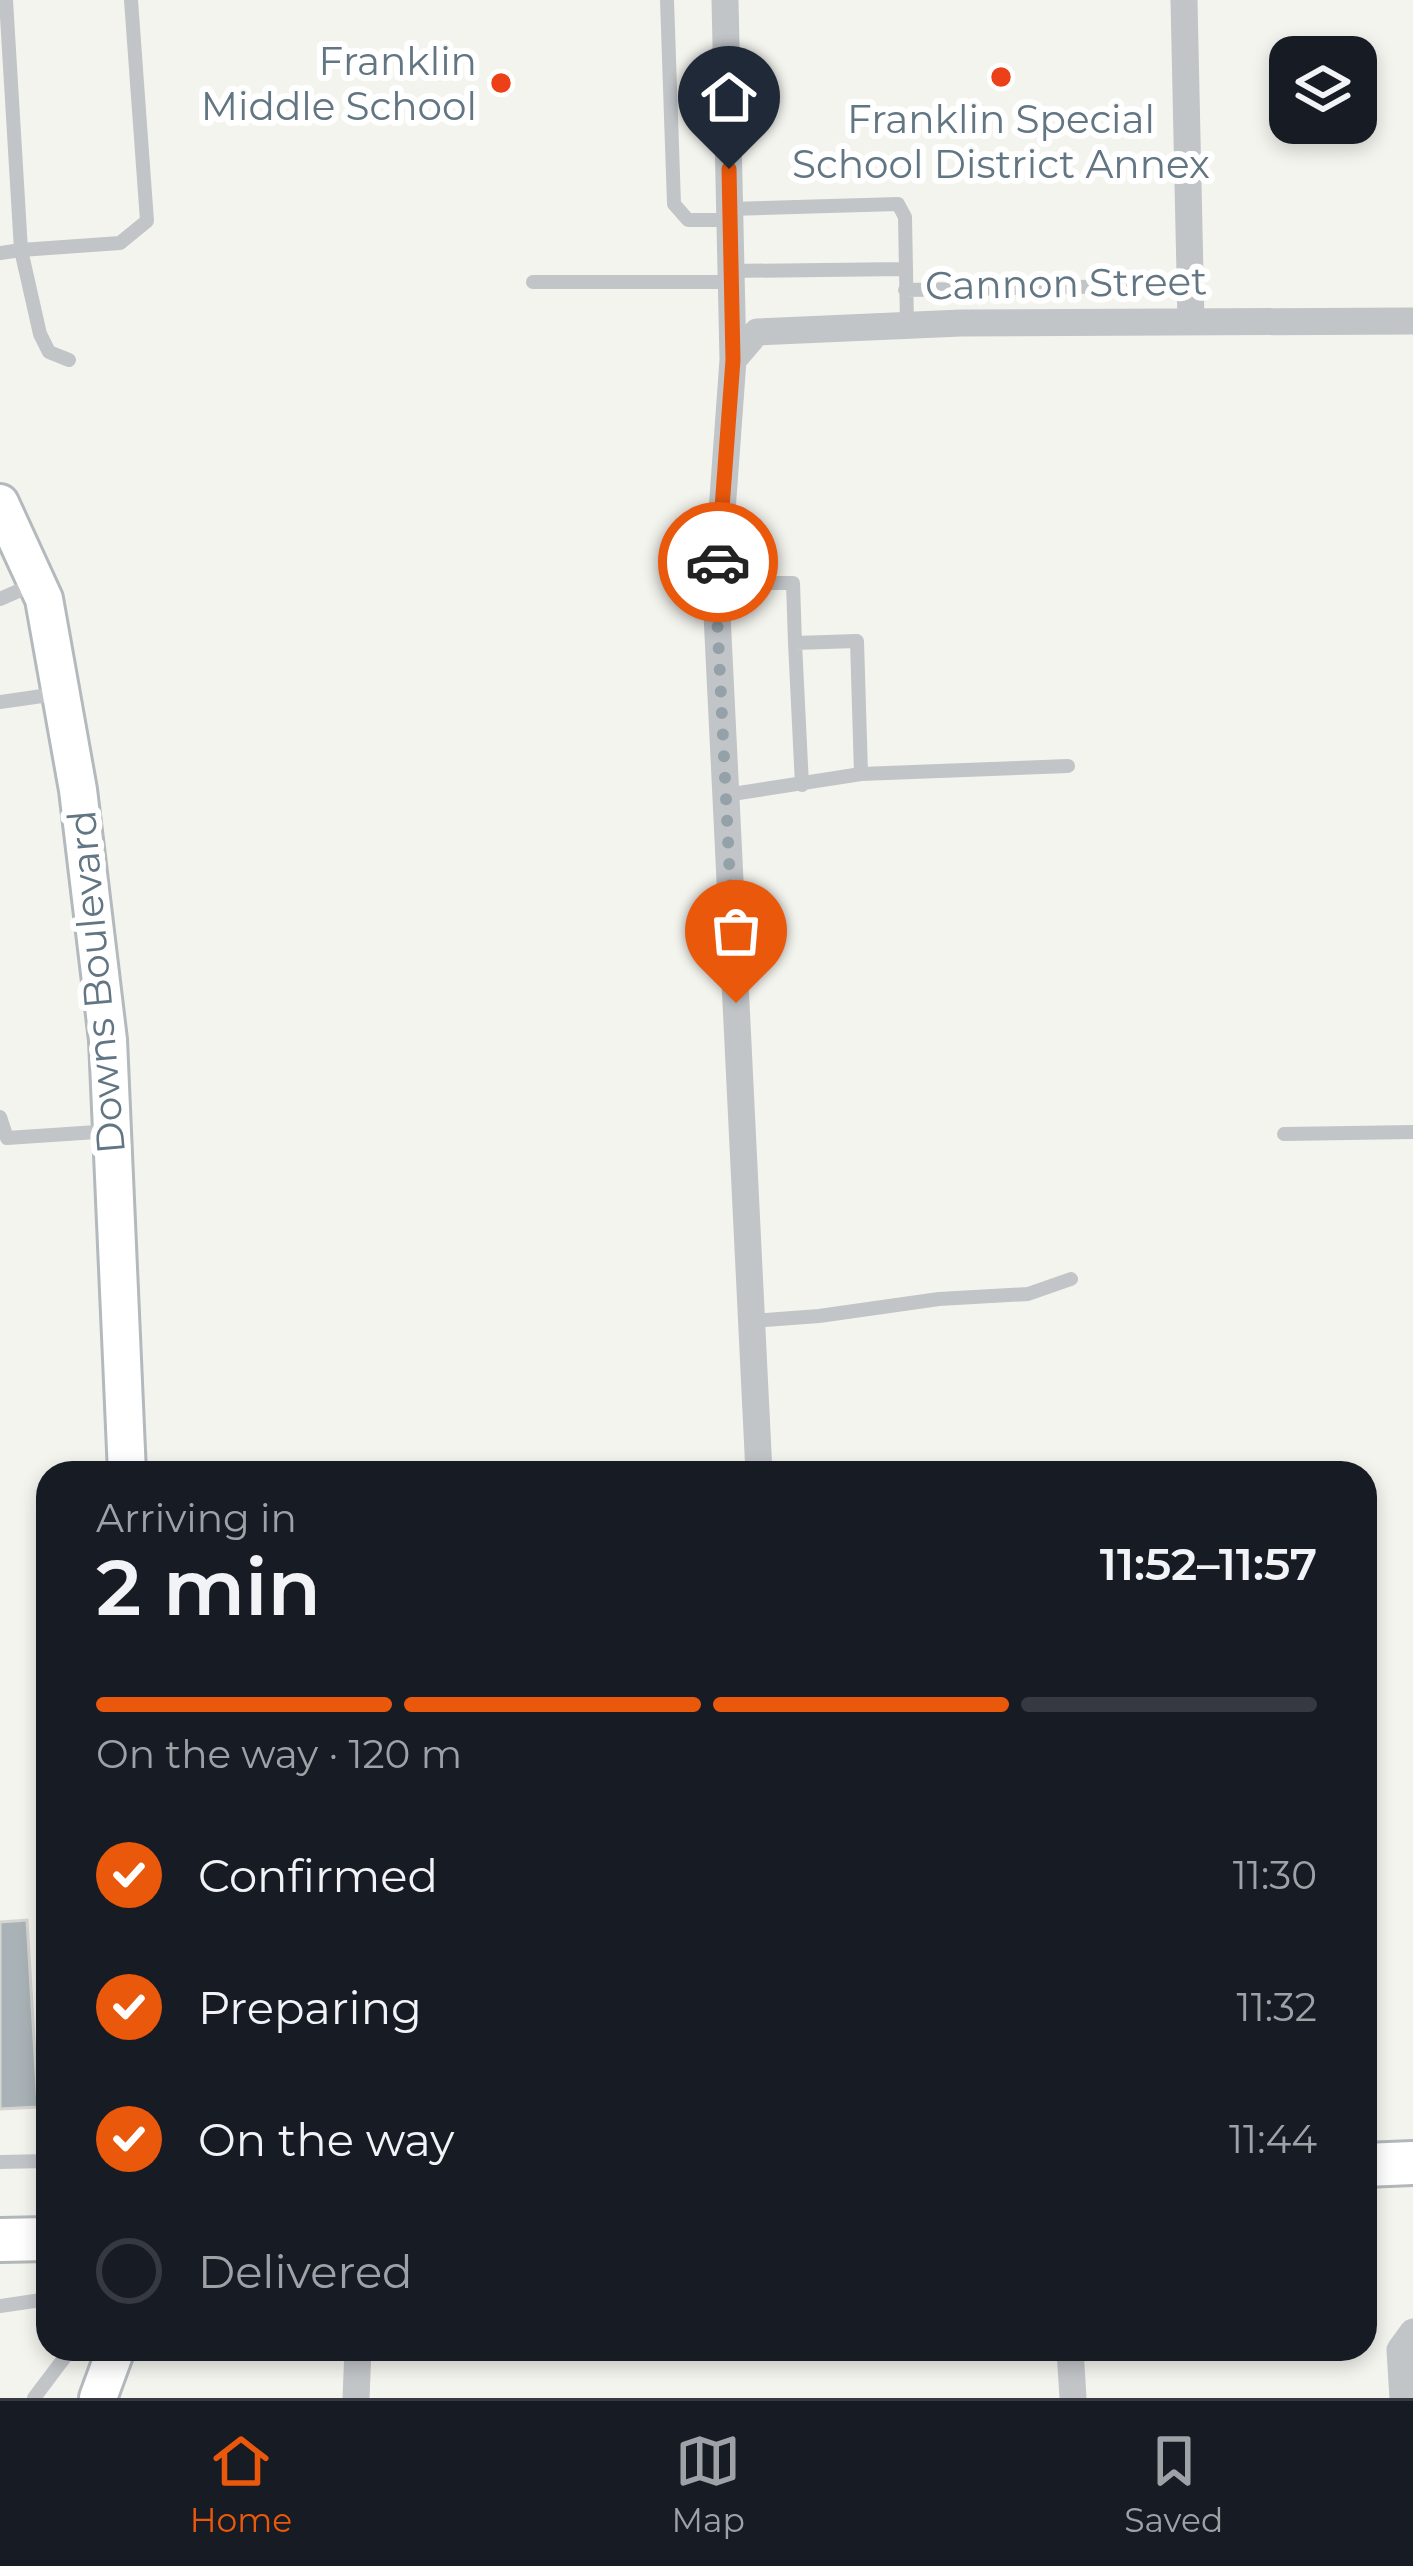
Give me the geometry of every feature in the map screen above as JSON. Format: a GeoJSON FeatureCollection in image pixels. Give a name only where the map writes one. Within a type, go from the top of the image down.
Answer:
{"type":"FeatureCollection","features":[{"type":"Feature","properties":{"kind":"main road"},"geometry":{"type":"LineString","coordinates":[[1377,2164],[1413,2163]]}},
{"type":"Feature","properties":{"kind":"main road"},"geometry":{"type":"LineString","coordinates":[[0,2240],[36,2239]]}},
{"type":"Feature","properties":{"kind":"street"},"geometry":{"type":"LineString","coordinates":[[725,0],[733,360],[717,583],[759,1461]]}},
{"type":"Feature","properties":{"kind":"street"},"geometry":{"type":"LineString","coordinates":[[1184,0],[1191,321]]}},
{"type":"Feature","properties":{"kind":"street","name":"Cannon Street"},"geometry":{"type":"LineString","coordinates":[[733,360],[757,332],[907,324],[1413,321]]}},
{"type":"Feature","properties":{"kind":"street","name":"Downs Boulevard"},"geometry":{"type":"LineString","coordinates":[[0,503],[44,599],[78,790],[108,1040],[126,1461]]}},
{"type":"Feature","properties":{"kind":"street"},"geometry":{"type":"LineString","coordinates":[[1403,2398],[1400,2350],[1413,2332]]}},
{"type":"Feature","properties":{"kind":"street"},"geometry":{"type":"LineString","coordinates":[[98,2398],[112,2361]]}},
{"type":"Feature","properties":{"kind":"street"},"geometry":{"type":"LineString","coordinates":[[356,2398],[358,2361]]}},
{"type":"Feature","properties":{"kind":"street"},"geometry":{"type":"LineString","coordinates":[[1070,2361],[1072,2398]]}},
{"type":"Feature","properties":{"kind":"lane"},"geometry":{"type":"LineString","coordinates":[[6,0],[21,250],[40,334],[49,352],[69,360]]}},
{"type":"Feature","properties":{"kind":"lane"},"geometry":{"type":"LineString","coordinates":[[0,253],[120,243],[147,221],[131,0]]}},
{"type":"Feature","properties":{"kind":"lane"},"geometry":{"type":"LineString","coordinates":[[667,0],[674,204],[688,220],[898,204],[905,217],[907,324]]}},
{"type":"Feature","properties":{"kind":"lane"},"geometry":{"type":"LineString","coordinates":[[533,282],[905,269]]}},
{"type":"Feature","properties":{"kind":"lane"},"geometry":{"type":"LineString","coordinates":[[905,290],[1190,286]]}},
{"type":"Feature","properties":{"kind":"lane"},"geometry":{"type":"LineString","coordinates":[[0,599],[37,583]]}},
{"type":"Feature","properties":{"kind":"lane"},"geometry":{"type":"LineString","coordinates":[[717,583],[794,583],[802,785]]}},
{"type":"Feature","properties":{"kind":"lane"},"geometry":{"type":"LineString","coordinates":[[795,644],[857,641],[861,774]]}},
{"type":"Feature","properties":{"kind":"lane"},"geometry":{"type":"LineString","coordinates":[[0,701],[61,693]]}},
{"type":"Feature","properties":{"kind":"lane"},"geometry":{"type":"LineString","coordinates":[[726,794],[861,774],[1067,766]]}},
{"type":"Feature","properties":{"kind":"lane"},"geometry":{"type":"LineString","coordinates":[[0,1117],[7,1138],[112,1131]]}},
{"type":"Feature","properties":{"kind":"lane"},"geometry":{"type":"LineString","coordinates":[[1284,1134],[1413,1132]]}},
{"type":"Feature","properties":{"kind":"lane"},"geometry":{"type":"LineString","coordinates":[[752,1321],[939,1299],[1028,1294],[1071,1279]]}},
{"type":"Feature","properties":{"kind":"lane"},"geometry":{"type":"LineString","coordinates":[[0,2162],[36,2162]]}},
{"type":"Feature","properties":{"kind":"lane"},"geometry":{"type":"LineString","coordinates":[[0,2306],[36,2301]]}},
{"type":"Feature","properties":{"kind":"lane"},"geometry":{"type":"LineString","coordinates":[[34,2398],[62,2361]]}},
{"type":"Feature","properties":{"kind":"building"},"geometry":{"type":"Polygon","coordinates":[[[27,1920],[36,2107],[0,2109],[0,1922],[27,1920]]]}},
{"type":"Feature","properties":{"kind":"way so far"},"geometry":{"type":"LineString","coordinates":[[718,562],[736,1003]]}},
{"type":"Feature","properties":{"kind":"place","name":"Franklin Special School District Annex"},"geometry":{"type":"Point","coordinates":[1001,77]}},
{"type":"Feature","properties":{"kind":"place","name":"Franklin Middle School"},"geometry":{"type":"Point","coordinates":[501,83]}},
{"type":"Feature","properties":{"kind":"route"},"geometry":{"type":"LineString","coordinates":[[718,562],[733,360],[729,169]]}}]}
